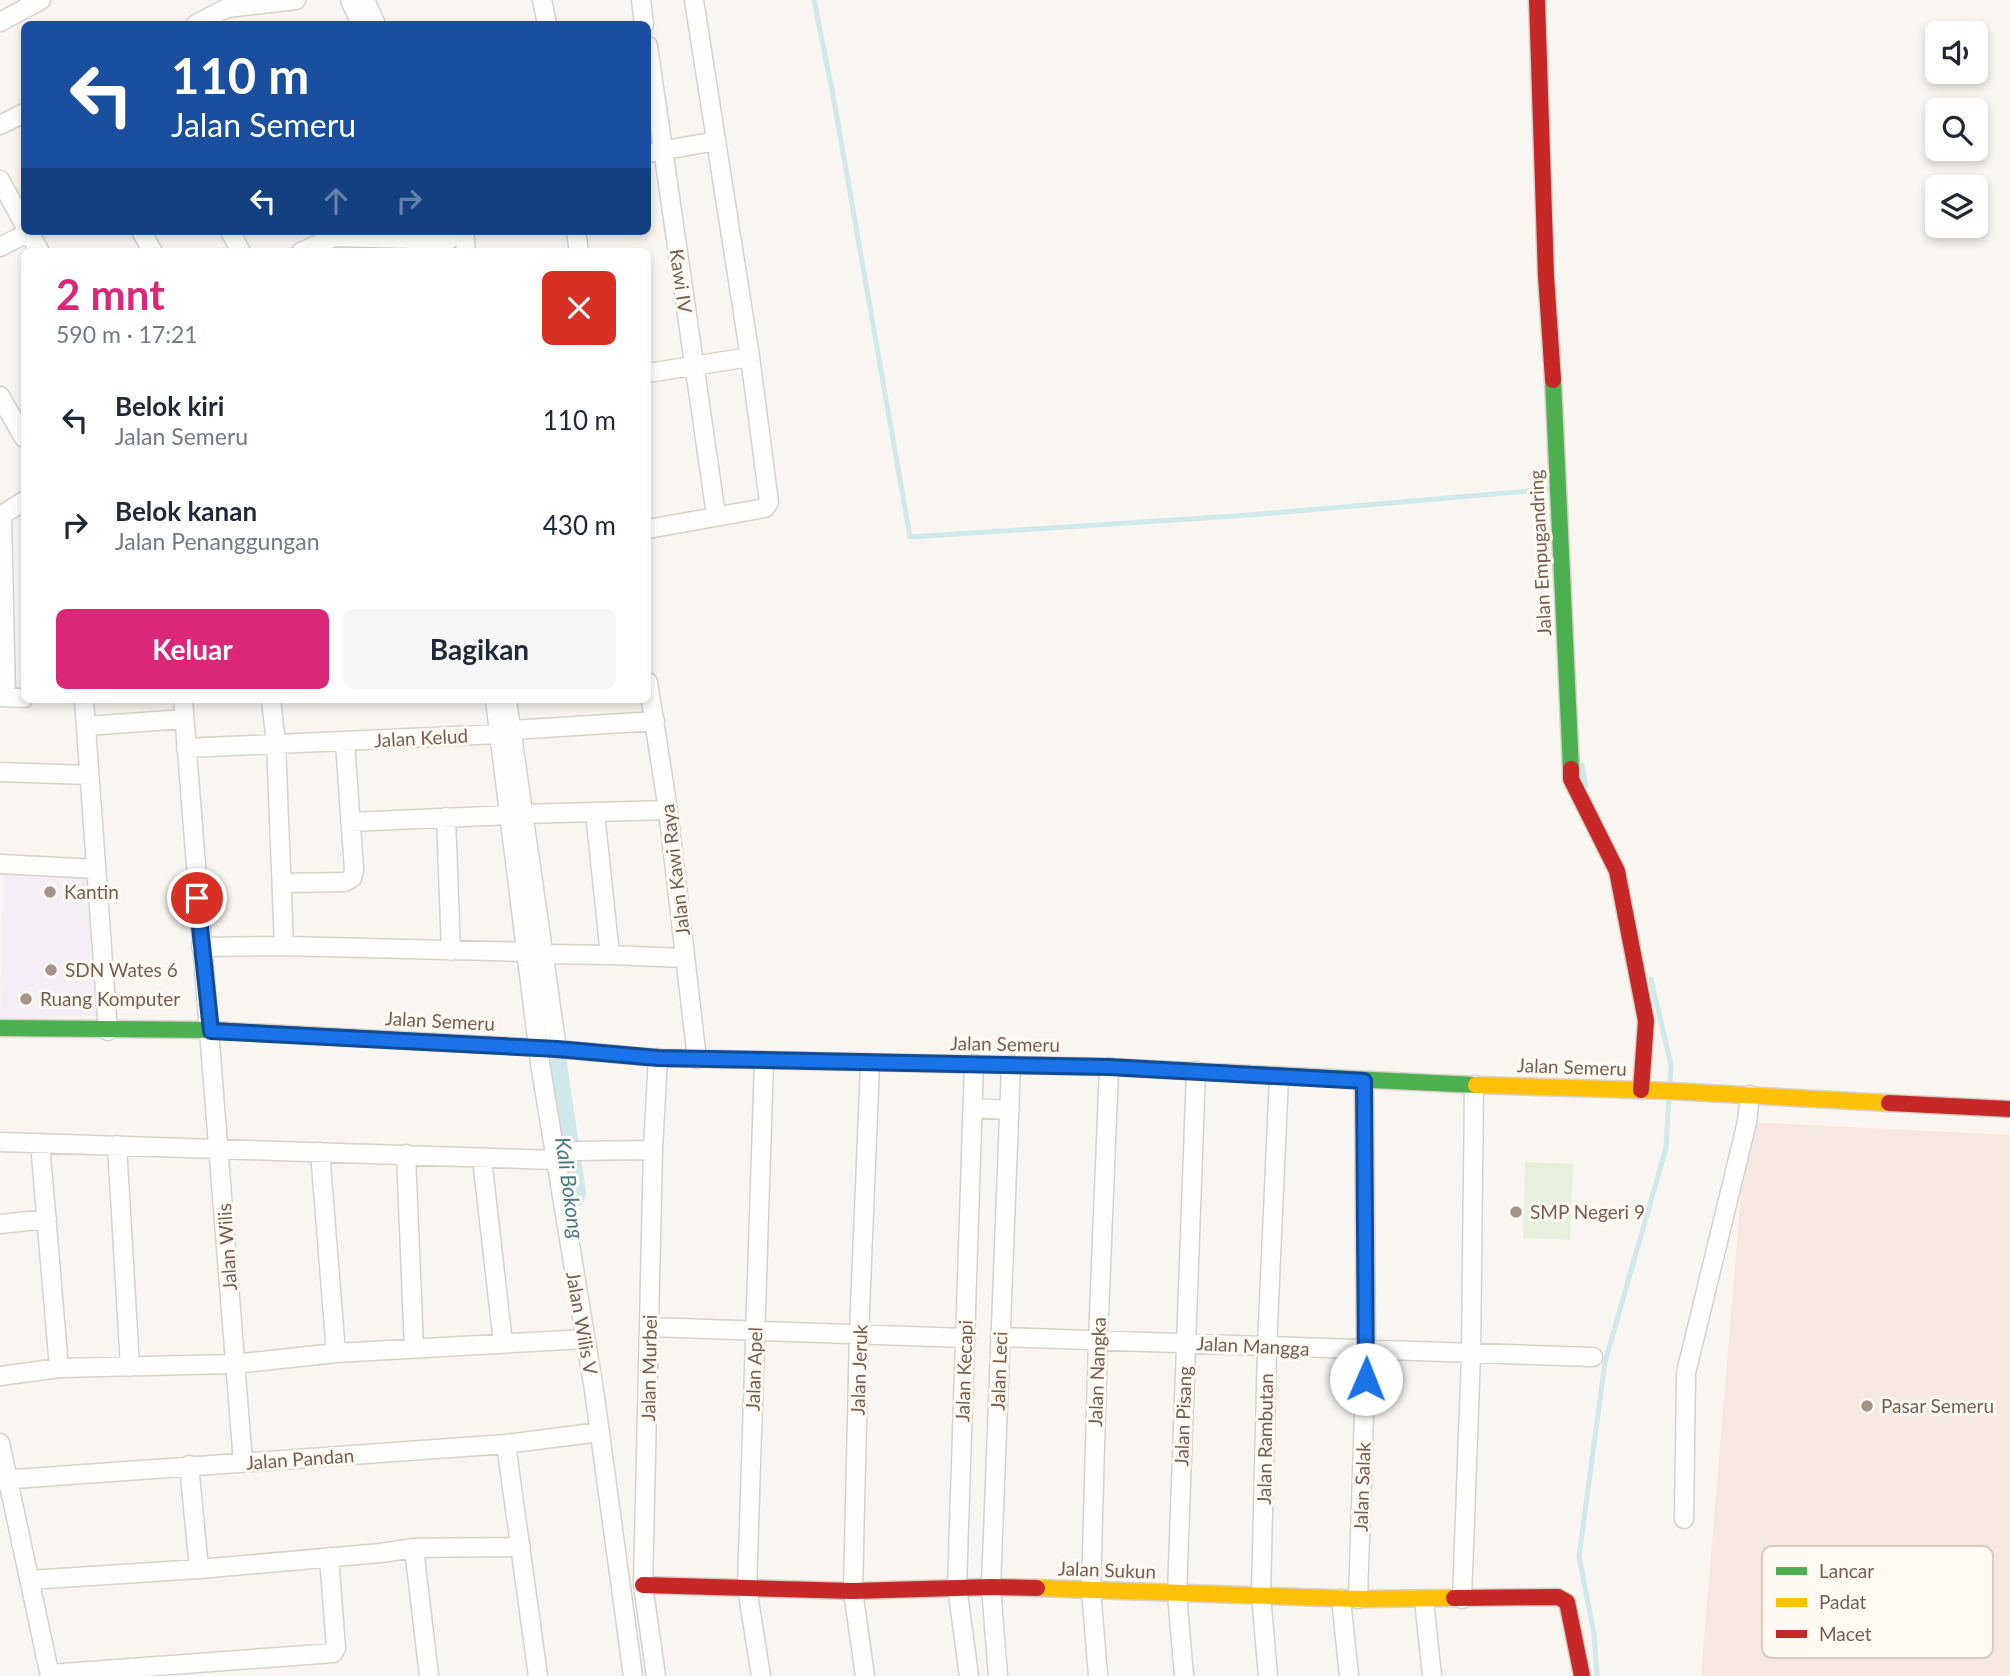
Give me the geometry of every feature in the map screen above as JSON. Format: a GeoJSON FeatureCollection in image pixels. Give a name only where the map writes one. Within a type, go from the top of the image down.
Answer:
{"type":"FeatureCollection","features":[{"type":"Feature","properties":{"kind":"street"},"geometry":{"type":"LineString","coordinates":[[0,22],[22,4],[41,0]]}},
{"type":"Feature","properties":{"kind":"street"},"geometry":{"type":"LineString","coordinates":[[200,21],[225,4],[296,0]]}},
{"type":"Feature","properties":{"kind":"street"},"geometry":{"type":"LineString","coordinates":[[350,0],[360,21]]}},
{"type":"Feature","properties":{"kind":"street"},"geometry":{"type":"LineString","coordinates":[[365,0],[375,21]]}},
{"type":"Feature","properties":{"kind":"street"},"geometry":{"type":"LineString","coordinates":[[542,0],[546,21]]}},
{"type":"Feature","properties":{"kind":"street"},"geometry":{"type":"LineString","coordinates":[[641,0],[644,21]]}},
{"type":"Feature","properties":{"kind":"street"},"geometry":{"type":"LineString","coordinates":[[651,527],[768,506],[750,357],[694,0]]}},
{"type":"Feature","properties":{"kind":"street","name":"Jalan Empugandring"},"geometry":{"type":"LineString","coordinates":[[1538,0],[1546,276],[1558,467],[1571,779],[1617,871],[1646,1021],[1646,1090]]}},
{"type":"Feature","properties":{"kind":"street","name":"Kawi IV"},"geometry":{"type":"LineString","coordinates":[[651,91],[655,152],[694,364],[716,515]]}},
{"type":"Feature","properties":{"kind":"street"},"geometry":{"type":"LineString","coordinates":[[0,125],[21,114]]}},
{"type":"Feature","properties":{"kind":"street"},"geometry":{"type":"LineString","coordinates":[[655,152],[716,141]]}},
{"type":"Feature","properties":{"kind":"street"},"geometry":{"type":"LineString","coordinates":[[0,180],[21,218]]}},
{"type":"Feature","properties":{"kind":"street"},"geometry":{"type":"LineString","coordinates":[[0,247],[21,233]]}},
{"type":"Feature","properties":{"kind":"street"},"geometry":{"type":"LineString","coordinates":[[321,241],[334,237],[452,239]]}},
{"type":"Feature","properties":{"kind":"street"},"geometry":{"type":"LineString","coordinates":[[651,372],[750,357]]}},
{"type":"Feature","properties":{"kind":"street"},"geometry":{"type":"LineString","coordinates":[[3,407],[21,434]]}},
{"type":"Feature","properties":{"kind":"street"},"geometry":{"type":"LineString","coordinates":[[21,503],[1,516],[3,697],[21,698]]}},
{"type":"Feature","properties":{"kind":"street","name":"Jalan Kawi Raya"},"geometry":{"type":"LineString","coordinates":[[651,696],[668,810],[696,1059]]}},
{"type":"Feature","properties":{"kind":"street"},"geometry":{"type":"LineString","coordinates":[[84,703],[108,1031]]}},
{"type":"Feature","properties":{"kind":"street","name":"Jalan Wilis"},"geometry":{"type":"LineString","coordinates":[[183,703],[243,1463]]}},
{"type":"Feature","properties":{"kind":"street"},"geometry":{"type":"LineString","coordinates":[[271,703],[276,743],[284,946]]}},
{"type":"Feature","properties":{"kind":"street"},"geometry":{"type":"LineString","coordinates":[[496,703],[505,732]]}},
{"type":"Feature","properties":{"kind":"street"},"geometry":{"type":"LineString","coordinates":[[505,732],[507,703]]}},
{"type":"Feature","properties":{"kind":"street"},"geometry":{"type":"LineString","coordinates":[[87,726],[184,719]]}},
{"type":"Feature","properties":{"kind":"street","name":"Jalan Kelud"},"geometry":{"type":"LineString","coordinates":[[186,748],[345,742],[656,720]]}},
{"type":"Feature","properties":{"kind":"street","name":"Jalan Wilis V"},"geometry":{"type":"LineString","coordinates":[[505,732],[548,1048],[555,1160],[600,1432],[633,1676]]}},
{"type":"Feature","properties":{"kind":"street"},"geometry":{"type":"LineString","coordinates":[[282,883],[345,882],[352,878],[354,870],[345,742]]}},
{"type":"Feature","properties":{"kind":"street"},"geometry":{"type":"LineString","coordinates":[[0,772],[89,775]]}},
{"type":"Feature","properties":{"kind":"street"},"geometry":{"type":"LineString","coordinates":[[350,822],[668,810]]}},
{"type":"Feature","properties":{"kind":"street"},"geometry":{"type":"LineString","coordinates":[[595,813],[610,955]]}},
{"type":"Feature","properties":{"kind":"street"},"geometry":{"type":"LineString","coordinates":[[446,817],[451,951]]}},
{"type":"Feature","properties":{"kind":"street"},"geometry":{"type":"LineString","coordinates":[[0,864],[96,869]]}},
{"type":"Feature","properties":{"kind":"street"},"geometry":{"type":"LineString","coordinates":[[201,947],[284,946],[685,958]]}},
{"type":"Feature","properties":{"kind":"street","name":"Jalan Semeru"},"geometry":{"type":"LineString","coordinates":[[0,1028],[211,1031],[548,1048],[658,1058],[1109,1067],[1364,1081],[1671,1091],[2010,1109]]}},
{"type":"Feature","properties":{"kind":"street","name":"Jalan Murbei"},"geometry":{"type":"LineString","coordinates":[[656,1676],[643,1585],[653,1150],[658,1058]]}},
{"type":"Feature","properties":{"kind":"street","name":"Jalan Apel"},"geometry":{"type":"LineString","coordinates":[[761,1676],[747,1588],[764,1061]]}},
{"type":"Feature","properties":{"kind":"street","name":"Jalan Jeruk"},"geometry":{"type":"LineString","coordinates":[[865,1676],[853,1591],[859,1334],[870,1064]]}},
{"type":"Feature","properties":{"kind":"street","name":"Jalan Kecapi"},"geometry":{"type":"LineString","coordinates":[[969,1676],[957,1587],[974,1064]]}},
{"type":"Feature","properties":{"kind":"street","name":"Jalan Leci"},"geometry":{"type":"LineString","coordinates":[[998,1676],[991,1587],[1011,1065]]}},
{"type":"Feature","properties":{"kind":"street","name":"Jalan Nangka"},"geometry":{"type":"LineString","coordinates":[[1098,1676],[1091,1590],[1109,1067]]}},
{"type":"Feature","properties":{"kind":"street","name":"Jalan Pisang"},"geometry":{"type":"LineString","coordinates":[[1184,1676],[1177,1594],[1196,1071]]}},
{"type":"Feature","properties":{"kind":"street","name":"Jalan Rambutan"},"geometry":{"type":"LineString","coordinates":[[1268,1676],[1261,1595],[1267,1347],[1279,1076]]}},
{"type":"Feature","properties":{"kind":"street","name":"Jalan Salak"},"geometry":{"type":"LineString","coordinates":[[1349,1676],[1349,1599],[1366,1352],[1364,1081]]}},
{"type":"Feature","properties":{"kind":"street"},"geometry":{"type":"LineString","coordinates":[[1462,1599],[1471,1354],[1474,1085]]}},
{"type":"Feature","properties":{"kind":"street"},"geometry":{"type":"LineString","coordinates":[[1684,1519],[1685,1394],[1688,1364],[1747,1122],[1750,1095]]}},
{"type":"Feature","properties":{"kind":"street"},"geometry":{"type":"LineString","coordinates":[[973,1108],[1010,1110]]}},
{"type":"Feature","properties":{"kind":"street"},"geometry":{"type":"LineString","coordinates":[[0,1142],[555,1160]]}},
{"type":"Feature","properties":{"kind":"street"},"geometry":{"type":"LineString","coordinates":[[40,1143],[58,1368]]}},
{"type":"Feature","properties":{"kind":"street"},"geometry":{"type":"LineString","coordinates":[[117,1145],[130,1367]]}},
{"type":"Feature","properties":{"kind":"street"},"geometry":{"type":"LineString","coordinates":[[576,1151],[653,1150]]}},
{"type":"Feature","properties":{"kind":"street"},"geometry":{"type":"LineString","coordinates":[[320,1152],[336,1353]]}},
{"type":"Feature","properties":{"kind":"street"},"geometry":{"type":"LineString","coordinates":[[406,1154],[414,1349]]}},
{"type":"Feature","properties":{"kind":"street"},"geometry":{"type":"LineString","coordinates":[[482,1159],[503,1343]]}},
{"type":"Feature","properties":{"kind":"street"},"geometry":{"type":"LineString","coordinates":[[0,1224],[47,1219]]}},
{"type":"Feature","properties":{"kind":"street"},"geometry":{"type":"LineString","coordinates":[[650,1327],[966,1338]]}},
{"type":"Feature","properties":{"kind":"street","name":"Jalan Mangga"},"geometry":{"type":"LineString","coordinates":[[1000,1337],[1366,1352],[1593,1357]]}},
{"type":"Feature","properties":{"kind":"street"},"geometry":{"type":"LineString","coordinates":[[0,1376],[58,1368],[234,1364],[336,1353],[585,1339]]}},
{"type":"Feature","properties":{"kind":"street","name":"Jalan Pandan"},"geometry":{"type":"LineString","coordinates":[[4,1480],[506,1444],[600,1432]]}},
{"type":"Feature","properties":{"kind":"street"},"geometry":{"type":"LineString","coordinates":[[0,1443],[4,1480],[30,1580],[50,1675],[333,1653],[336,1648],[329,1557]]}},
{"type":"Feature","properties":{"kind":"street"},"geometry":{"type":"LineString","coordinates":[[506,1444],[538,1676]]}},
{"type":"Feature","properties":{"kind":"street"},"geometry":{"type":"LineString","coordinates":[[189,1465],[199,1569]]}},
{"type":"Feature","properties":{"kind":"street"},"geometry":{"type":"LineString","coordinates":[[30,1580],[199,1569],[414,1548],[521,1547]]}},
{"type":"Feature","properties":{"kind":"street"},"geometry":{"type":"LineString","coordinates":[[414,1548],[429,1676]]}},
{"type":"Feature","properties":{"kind":"street","name":"Jalan Sukun"},"geometry":{"type":"LineString","coordinates":[[643,1585],[853,1591],[991,1587],[1424,1600],[1558,1597],[1567,1602],[1582,1676]]}},
{"type":"Feature","properties":{"kind":"street"},"geometry":{"type":"LineString","coordinates":[[1424,1600],[1432,1676]]}},
{"type":"Feature","properties":{"kind":"shaded area","name":"SDN Wates 6"},"geometry":{"type":"Polygon","coordinates":[[[3,870],[95,873],[103,1015],[0,1020],[3,870]]]}},
{"type":"Feature","properties":{"kind":"shaded area","name":"Pasar Semeru"},"geometry":{"type":"Polygon","coordinates":[[[1747,1122],[2010,1135],[2010,1676],[1701,1676],[1747,1122]]]}},
{"type":"Feature","properties":{"kind":"green space"},"geometry":{"type":"Polygon","coordinates":[[[1525,1162],[1573,1164],[1570,1240],[1523,1238],[1525,1162]]]}},
{"type":"Feature","properties":{"kind":"waterway"},"geometry":{"type":"LineString","coordinates":[[814,0],[910,537],[1250,515],[1551,489]]}},
{"type":"Feature","properties":{"kind":"waterway"},"geometry":{"type":"LineString","coordinates":[[1582,765],[1586,786]]}},
{"type":"Feature","properties":{"kind":"waterway","name":"Kali Bokong"},"geometry":{"type":"LineString","coordinates":[[537,971],[570,1193]]}},
{"type":"Feature","properties":{"kind":"waterway"},"geometry":{"type":"LineString","coordinates":[[1651,979],[1671,1065],[1670,1083]]}},
{"type":"Feature","properties":{"kind":"waterway"},"geometry":{"type":"LineString","coordinates":[[1597,1676],[1594,1634],[1579,1556],[1605,1362],[1666,1148],[1669,1096]]}},
{"type":"Feature","properties":{"kind":"traffic: fast"},"geometry":{"type":"LineString","coordinates":[[1553,380],[1571,769]]}},
{"type":"Feature","properties":{"kind":"traffic: fast"},"geometry":{"type":"LineString","coordinates":[[0,1028],[211,1030],[547,1048]]}},
{"type":"Feature","properties":{"kind":"traffic: fast"},"geometry":{"type":"LineString","coordinates":[[1010,1065],[1109,1067],[1476,1085]]}},
{"type":"Feature","properties":{"kind":"traffic: slow"},"geometry":{"type":"LineString","coordinates":[[547,1048],[658,1058],[1010,1065]]}},
{"type":"Feature","properties":{"kind":"traffic: slow"},"geometry":{"type":"LineString","coordinates":[[1476,1085],[1671,1091],[1889,1103]]}},
{"type":"Feature","properties":{"kind":"traffic: slow"},"geometry":{"type":"LineString","coordinates":[[1037,1588],[1358,1599],[1454,1598]]}},
{"type":"Feature","properties":{"kind":"traffic: jam"},"geometry":{"type":"LineString","coordinates":[[1537,0],[1546,276],[1553,380]]}},
{"type":"Feature","properties":{"kind":"traffic: jam"},"geometry":{"type":"LineString","coordinates":[[1571,769],[1571,779],[1617,871],[1646,1021],[1641,1090]]}},
{"type":"Feature","properties":{"kind":"traffic: jam"},"geometry":{"type":"LineString","coordinates":[[1889,1103],[2010,1109]]}},
{"type":"Feature","properties":{"kind":"traffic: jam"},"geometry":{"type":"LineString","coordinates":[[643,1585],[853,1591],[1037,1588]]}},
{"type":"Feature","properties":{"kind":"traffic: jam"},"geometry":{"type":"LineString","coordinates":[[1454,1598],[1558,1597],[1567,1602],[1582,1676]]}},
{"type":"Feature","properties":{"kind":"place","name":"Kantin"},"geometry":{"type":"Point","coordinates":[50,892]}},
{"type":"Feature","properties":{"kind":"place","name":"SDN Wates 6"},"geometry":{"type":"Point","coordinates":[51,970]}},
{"type":"Feature","properties":{"kind":"place","name":"Ruang Komputer"},"geometry":{"type":"Point","coordinates":[26,999]}},
{"type":"Feature","properties":{"kind":"place","name":"SMP Negeri 9"},"geometry":{"type":"Point","coordinates":[1516,1212]}},
{"type":"Feature","properties":{"kind":"place","name":"Pasar Semeru"},"geometry":{"type":"Point","coordinates":[1867,1406]}},
{"type":"Feature","properties":{"kind":"route"},"geometry":{"type":"LineString","coordinates":[[197,898],[211,1031],[557,1049],[658,1058],[1109,1067],[1364,1081],[1366,1379]]}}]}
